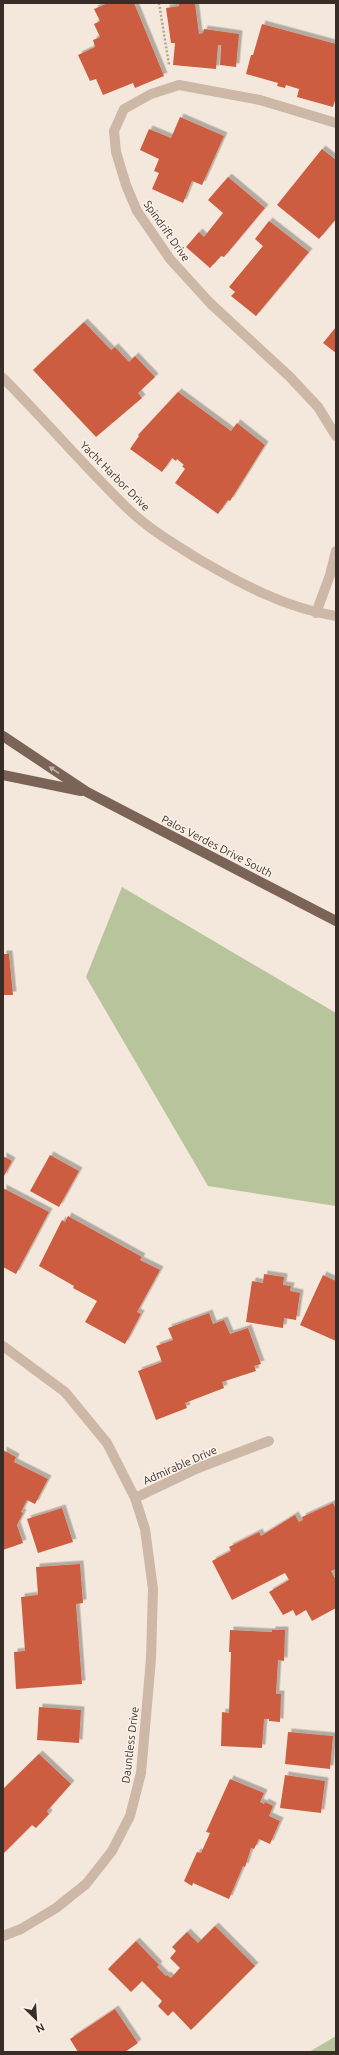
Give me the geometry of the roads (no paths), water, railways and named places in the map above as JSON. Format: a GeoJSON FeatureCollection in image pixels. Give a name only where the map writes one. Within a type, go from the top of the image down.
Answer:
{"type":"FeatureCollection","features":[{"type":"Feature","properties":{"kind":"main road","name":"Palos Verdes Drive South"},"geometry":{"type":"LineString","coordinates":[[3,736],[87,792],[336,922]]}},
{"type":"Feature","properties":{"kind":"main road","name":"Palos Verdes Drive South"},"geometry":{"type":"LineString","coordinates":[[3,775],[87,792]]}},
{"type":"Feature","properties":{"kind":"street","name":"Spindrift Drive"},"geometry":{"type":"LineString","coordinates":[[336,123],[260,100],[179,86],[151,94],[124,109],[114,131],[116,152],[136,211],[170,259],[210,303],[290,377],[318,407],[336,436]]}},
{"type":"Feature","properties":{"kind":"street","name":"Yacht Harbor Drive"},"geometry":{"type":"LineString","coordinates":[[3,378],[127,508],[164,538],[228,577],[258,592],[316,613],[336,616]]}},
{"type":"Feature","properties":{"kind":"street"},"geometry":{"type":"LineString","coordinates":[[316,613],[330,576],[336,551]]}},
{"type":"Feature","properties":{"kind":"street","name":"Admirable Drive"},"geometry":{"type":"LineString","coordinates":[[3,1346],[65,1392],[107,1443],[135,1498],[198,1468],[269,1441]]}},
{"type":"Feature","properties":{"kind":"street","name":"Dauntless Drive"},"geometry":{"type":"LineString","coordinates":[[3,1936],[21,1929],[56,1908],[86,1884],[112,1851],[130,1816],[141,1773],[152,1643],[152,1589],[145,1529],[135,1498]]}}]}
